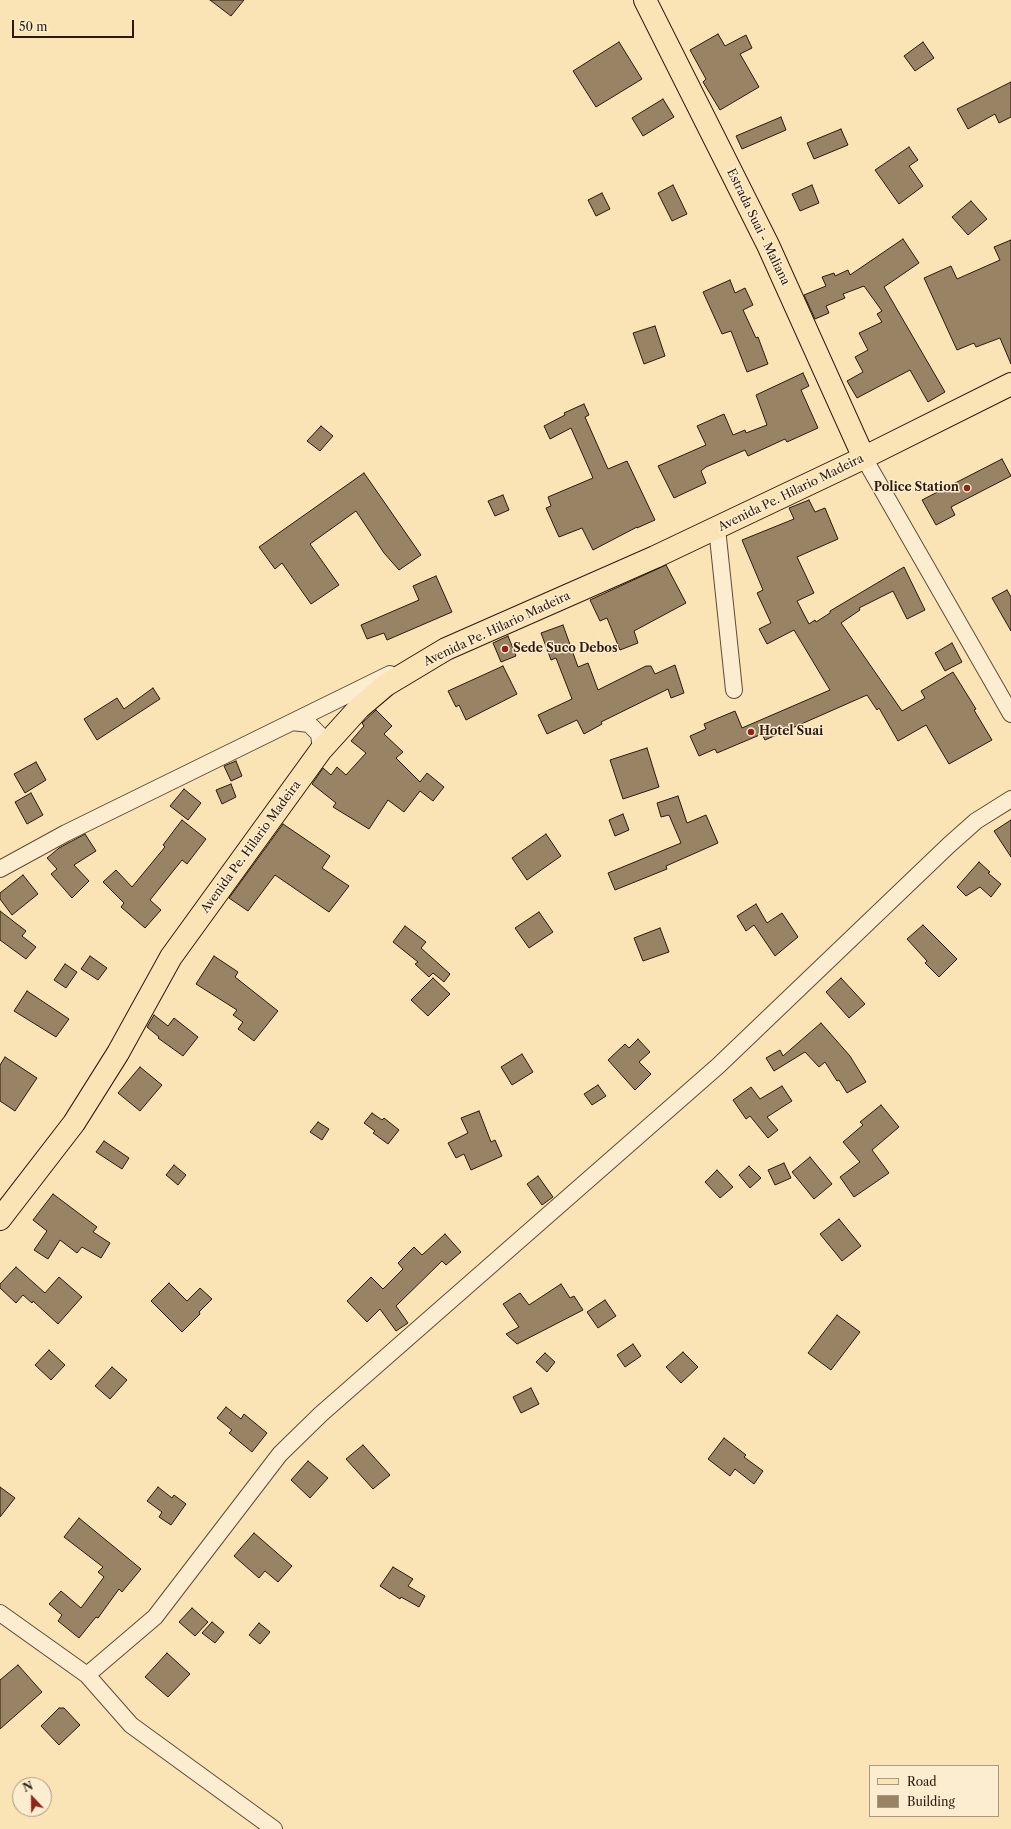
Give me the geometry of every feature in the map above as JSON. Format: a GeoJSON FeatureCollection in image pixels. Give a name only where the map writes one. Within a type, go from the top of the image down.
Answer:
{"type":"FeatureCollection","features":[{"type":"Feature","properties":{"kind":"main road","name":"Estrada Suai - Maliana"},"geometry":{"type":"LineString","coordinates":[[645,0],[768,246],[864,458]]}},
{"type":"Feature","properties":{"kind":"main road","name":"Avenida Pe. Hilario Madeira"},"geometry":{"type":"LineString","coordinates":[[0,1219],[74,1123],[118,1053],[172,957],[321,750],[359,708],[386,685],[446,649],[655,557],[717,528],[864,458],[1011,384]]}},
{"type":"Feature","properties":{"kind":"street"},"geometry":{"type":"LineString","coordinates":[[864,458],[1011,714]]}},
{"type":"Feature","properties":{"kind":"street"},"geometry":{"type":"LineString","coordinates":[[717,528],[734,690]]}},
{"type":"Feature","properties":{"kind":"street"},"geometry":{"type":"LineString","coordinates":[[0,869],[66,833],[408,665],[446,649]]}},
{"type":"Feature","properties":{"kind":"street"},"geometry":{"type":"LineString","coordinates":[[292,722],[308,724],[319,734],[321,750]]}},
{"type":"Feature","properties":{"kind":"street"},"geometry":{"type":"LineString","coordinates":[[87,1676],[155,1617],[280,1454],[321,1414],[718,1066],[949,845],[976,821],[1011,800]]}},
{"type":"Feature","properties":{"kind":"street"},"geometry":{"type":"LineString","coordinates":[[0,1613],[87,1676],[131,1725],[274,1829]]}},
{"type":"Feature","properties":{"kind":"building"},"geometry":{"type":"Polygon","coordinates":[[[210,0],[244,0],[231,16],[210,0]]]}},
{"type":"Feature","properties":{"kind":"building"},"geometry":{"type":"Polygon","coordinates":[[[718,34],[725,46],[746,35],[752,48],[740,54],[759,87],[720,110],[703,82],[706,79],[690,50],[718,34]]]}},
{"type":"Feature","properties":{"kind":"building"},"geometry":{"type":"Polygon","coordinates":[[[619,42],[642,79],[596,107],[573,71],[619,42]]]}},
{"type":"Feature","properties":{"kind":"building"},"geometry":{"type":"Polygon","coordinates":[[[923,42],[934,58],[915,71],[904,56],[923,42]]]}},
{"type":"Feature","properties":{"kind":"building"},"geometry":{"type":"Polygon","coordinates":[[[1011,82],[1011,117],[999,123],[995,114],[968,129],[957,109],[1011,82]]]}},
{"type":"Feature","properties":{"kind":"building"},"geometry":{"type":"Polygon","coordinates":[[[663,99],[674,117],[643,136],[632,118],[663,99]]]}},
{"type":"Feature","properties":{"kind":"building"},"geometry":{"type":"Polygon","coordinates":[[[781,117],[786,130],[742,149],[736,136],[781,117]]]}},
{"type":"Feature","properties":{"kind":"building"},"geometry":{"type":"Polygon","coordinates":[[[841,129],[848,145],[814,159],[807,143],[841,129]]]}},
{"type":"Feature","properties":{"kind":"building"},"geometry":{"type":"Polygon","coordinates":[[[909,147],[918,160],[909,166],[923,186],[899,204],[875,170],[909,147]]]}},
{"type":"Feature","properties":{"kind":"building"},"geometry":{"type":"Polygon","coordinates":[[[673,185],[687,214],[672,221],[658,193],[673,185]]]}},
{"type":"Feature","properties":{"kind":"building"},"geometry":{"type":"Polygon","coordinates":[[[812,185],[819,203],[800,211],[792,194],[812,185]]]}},
{"type":"Feature","properties":{"kind":"building"},"geometry":{"type":"Polygon","coordinates":[[[602,193],[610,209],[596,216],[588,200],[602,193]]]}},
{"type":"Feature","properties":{"kind":"building"},"geometry":{"type":"Polygon","coordinates":[[[971,201],[987,219],[968,235],[952,217],[971,201]]]}},
{"type":"Feature","properties":{"kind":"building"},"geometry":{"type":"Polygon","coordinates":[[[903,239],[919,263],[884,287],[945,392],[928,402],[910,370],[857,398],[847,381],[863,372],[855,357],[868,350],[859,333],[882,322],[877,314],[882,311],[864,286],[843,294],[845,298],[826,306],[829,313],[815,319],[804,295],[826,286],[822,277],[834,273],[835,276],[848,270],[850,275],[903,239]]]}},
{"type":"Feature","properties":{"kind":"building"},"geometry":{"type":"Polygon","coordinates":[[[1011,240],[1011,364],[1000,338],[976,347],[974,343],[957,350],[924,278],[951,266],[957,279],[1000,260],[994,247],[1011,240]]]}},
{"type":"Feature","properties":{"kind":"building"},"geometry":{"type":"Polygon","coordinates":[[[730,280],[735,293],[745,288],[753,305],[743,310],[756,338],[758,337],[768,364],[747,372],[731,331],[722,334],[703,292],[730,280]]]}},
{"type":"Feature","properties":{"kind":"building"},"geometry":{"type":"Polygon","coordinates":[[[655,326],[665,356],[644,364],[633,333],[655,326]]]}},
{"type":"Feature","properties":{"kind":"building"},"geometry":{"type":"Polygon","coordinates":[[[803,373],[809,386],[801,390],[818,428],[787,442],[785,439],[748,456],[745,450],[706,467],[701,471],[706,483],[674,498],[658,466],[706,445],[697,426],[724,414],[733,435],[745,430],[746,433],[767,425],[756,395],[803,373]]]}},
{"type":"Feature","properties":{"kind":"building"},"geometry":{"type":"Polygon","coordinates":[[[584,404],[589,415],[585,417],[608,469],[627,461],[655,520],[637,527],[593,550],[582,528],[559,537],[546,508],[551,506],[548,497],[593,478],[571,428],[550,439],[544,426],[565,415],[564,413],[584,404]]]}},
{"type":"Feature","properties":{"kind":"building"},"geometry":{"type":"Polygon","coordinates":[[[321,426],[333,436],[320,451],[307,441],[321,426]]]}},
{"type":"Feature","properties":{"kind":"building","name":"Police Station"},"geometry":{"type":"Polygon","coordinates":[[[1002,459],[1011,476],[951,507],[955,515],[936,525],[922,500],[1002,459]]]}},
{"type":"Feature","properties":{"kind":"building"},"geometry":{"type":"Polygon","coordinates":[[[364,473],[421,555],[399,570],[384,553],[356,511],[310,544],[339,585],[311,604],[282,563],[275,569],[259,547],[364,473]]]}},
{"type":"Feature","properties":{"kind":"building"},"geometry":{"type":"Polygon","coordinates":[[[503,495],[509,510],[495,516],[488,501],[503,495]]]}},
{"type":"Feature","properties":{"kind":"building"},"geometry":{"type":"Polygon","coordinates":[[[809,500],[815,512],[825,508],[838,539],[797,557],[814,593],[797,601],[809,624],[815,620],[816,622],[830,613],[830,611],[904,567],[925,610],[907,619],[893,591],[859,608],[860,610],[841,623],[902,711],[925,698],[921,691],[953,672],[976,709],[974,710],[992,740],[949,764],[926,725],[898,741],[879,708],[877,710],[867,695],[765,740],[762,734],[717,753],[715,749],[699,756],[690,736],[706,729],[704,724],[735,711],[742,728],[830,690],[794,630],[767,644],[759,629],[771,623],[757,593],[763,590],[742,540],[794,519],[789,508],[809,500]]]}},
{"type":"Feature","properties":{"kind":"building"},"geometry":{"type":"Polygon","coordinates":[[[666,565],[686,603],[634,631],[638,643],[620,650],[607,618],[600,621],[590,600],[666,565]]]}},
{"type":"Feature","properties":{"kind":"building"},"geometry":{"type":"Polygon","coordinates":[[[436,576],[452,612],[387,640],[384,633],[367,639],[361,625],[419,600],[413,586],[436,576]]]}},
{"type":"Feature","properties":{"kind":"building"},"geometry":{"type":"Polygon","coordinates":[[[1007,590],[1011,597],[1011,631],[992,598],[1007,590]]]}},
{"type":"Feature","properties":{"kind":"building"},"geometry":{"type":"Polygon","coordinates":[[[563,625],[578,667],[588,663],[598,690],[646,666],[651,666],[655,674],[675,665],[684,693],[671,698],[668,689],[601,722],[602,724],[584,734],[577,720],[547,734],[538,715],[572,699],[556,658],[551,660],[541,633],[563,625]]]}},
{"type":"Feature","properties":{"kind":"building","name":"Sede Suco Debos"},"geometry":{"type":"Polygon","coordinates":[[[508,636],[516,656],[501,662],[493,643],[508,636]]]}},
{"type":"Feature","properties":{"kind":"building"},"geometry":{"type":"Polygon","coordinates":[[[952,643],[962,662],[945,671],[935,653],[952,643]]]}},
{"type":"Feature","properties":{"kind":"building"},"geometry":{"type":"Polygon","coordinates":[[[503,666],[517,694],[466,720],[459,705],[456,707],[448,691],[503,666]]]}},
{"type":"Feature","properties":{"kind":"building"},"geometry":{"type":"Polygon","coordinates":[[[153,688],[160,699],[97,740],[84,719],[117,698],[124,709],[153,688]]]}},
{"type":"Feature","properties":{"kind":"building"},"geometry":{"type":"Polygon","coordinates":[[[376,710],[392,726],[384,734],[403,752],[396,758],[420,782],[427,773],[444,787],[433,801],[420,791],[404,812],[388,800],[369,829],[333,807],[336,803],[312,784],[323,768],[331,775],[337,767],[346,775],[366,753],[351,741],[364,726],[362,723],[376,710]]]}},
{"type":"Feature","properties":{"kind":"building"},"geometry":{"type":"Polygon","coordinates":[[[647,748],[659,787],[623,799],[610,760],[647,748]]]}},
{"type":"Feature","properties":{"kind":"building"},"geometry":{"type":"Polygon","coordinates":[[[236,761],[242,776],[231,781],[224,766],[236,761]]]}},
{"type":"Feature","properties":{"kind":"building"},"geometry":{"type":"Polygon","coordinates":[[[36,762],[46,780],[25,793],[14,774],[36,762]]]}},
{"type":"Feature","properties":{"kind":"building"},"geometry":{"type":"Polygon","coordinates":[[[231,784],[236,797],[222,804],[216,790],[231,784]]]}},
{"type":"Feature","properties":{"kind":"building"},"geometry":{"type":"Polygon","coordinates":[[[184,789],[201,803],[188,820],[170,806],[184,789]]]}},
{"type":"Feature","properties":{"kind":"building"},"geometry":{"type":"Polygon","coordinates":[[[31,793],[43,815],[27,824],[15,802],[31,793]]]}},
{"type":"Feature","properties":{"kind":"building"},"geometry":{"type":"Polygon","coordinates":[[[678,796],[687,823],[706,815],[718,843],[666,866],[667,869],[615,890],[608,873],[681,843],[669,815],[661,817],[657,803],[678,796]]]}},
{"type":"Feature","properties":{"kind":"building"},"geometry":{"type":"Polygon","coordinates":[[[623,814],[629,830],[615,836],[609,820],[623,814]]]}},
{"type":"Feature","properties":{"kind":"building"},"geometry":{"type":"Polygon","coordinates":[[[182,820],[206,839],[187,864],[182,860],[150,900],[161,910],[145,928],[121,907],[124,903],[103,882],[116,870],[132,887],[165,847],[163,845],[182,820]]]}},
{"type":"Feature","properties":{"kind":"building"},"geometry":{"type":"Polygon","coordinates":[[[1011,820],[1011,857],[994,831],[1011,820]]]}},
{"type":"Feature","properties":{"kind":"building"},"geometry":{"type":"Polygon","coordinates":[[[283,824],[330,856],[322,868],[349,886],[329,912],[275,875],[248,911],[229,898],[283,824]]]}},
{"type":"Feature","properties":{"kind":"building"},"geometry":{"type":"Polygon","coordinates":[[[85,834],[96,851],[74,865],[89,881],[72,898],[51,874],[57,869],[47,858],[59,848],[85,834]]]}},
{"type":"Feature","properties":{"kind":"building"},"geometry":{"type":"Polygon","coordinates":[[[546,834],[561,856],[527,880],[512,858],[546,834]]]}},
{"type":"Feature","properties":{"kind":"building"},"geometry":{"type":"Polygon","coordinates":[[[979,862],[990,872],[988,873],[1001,884],[991,897],[980,887],[966,896],[957,887],[979,862]]]}},
{"type":"Feature","properties":{"kind":"building"},"geometry":{"type":"Polygon","coordinates":[[[23,875],[38,894],[12,915],[0,899],[0,893],[23,875]]]}},
{"type":"Feature","properties":{"kind":"building"},"geometry":{"type":"Polygon","coordinates":[[[756,904],[767,923],[782,913],[798,937],[775,956],[754,925],[746,931],[737,916],[756,904]]]}},
{"type":"Feature","properties":{"kind":"building"},"geometry":{"type":"Polygon","coordinates":[[[0,911],[26,931],[22,936],[36,947],[26,959],[0,940],[0,911]]]}},
{"type":"Feature","properties":{"kind":"building"},"geometry":{"type":"Polygon","coordinates":[[[539,912],[553,932],[529,948],[515,928],[539,912]]]}},
{"type":"Feature","properties":{"kind":"building"},"geometry":{"type":"Polygon","coordinates":[[[923,925],[957,959],[939,977],[925,963],[927,961],[907,939],[923,925]]]}},
{"type":"Feature","properties":{"kind":"building"},"geometry":{"type":"Polygon","coordinates":[[[405,926],[426,942],[421,948],[450,974],[444,982],[433,973],[429,977],[415,964],[418,962],[393,942],[405,926]]]}},
{"type":"Feature","properties":{"kind":"building"},"geometry":{"type":"Polygon","coordinates":[[[660,928],[669,952],[643,961],[634,938],[660,928]]]}},
{"type":"Feature","properties":{"kind":"building"},"geometry":{"type":"Polygon","coordinates":[[[90,956],[107,968],[98,980],[81,969],[90,956]]]}},
{"type":"Feature","properties":{"kind":"building"},"geometry":{"type":"Polygon","coordinates":[[[214,956],[238,972],[235,977],[278,1011],[254,1041],[238,1029],[243,1022],[233,1015],[237,1010],[196,984],[214,956]]]}},
{"type":"Feature","properties":{"kind":"building"},"geometry":{"type":"Polygon","coordinates":[[[65,964],[77,972],[66,988],[54,980],[65,964]]]}},
{"type":"Feature","properties":{"kind":"building"},"geometry":{"type":"Polygon","coordinates":[[[433,978],[450,994],[428,1016],[411,1000],[433,978]]]}},
{"type":"Feature","properties":{"kind":"building"},"geometry":{"type":"Polygon","coordinates":[[[841,978],[865,1004],[849,1018],[826,992],[841,978]]]}},
{"type":"Feature","properties":{"kind":"building"},"geometry":{"type":"Polygon","coordinates":[[[27,991],[69,1019],[56,1037],[14,1011],[27,991]]]}},
{"type":"Feature","properties":{"kind":"building"},"geometry":{"type":"Polygon","coordinates":[[[154,1015],[168,1026],[174,1018],[198,1037],[183,1056],[158,1038],[159,1037],[147,1027],[154,1015]]]}},
{"type":"Feature","properties":{"kind":"building"},"geometry":{"type":"Polygon","coordinates":[[[821,1023],[850,1056],[866,1082],[847,1093],[839,1080],[837,1081],[825,1062],[819,1067],[805,1052],[774,1071],[766,1058],[780,1050],[783,1056],[821,1023]]]}},
{"type":"Feature","properties":{"kind":"building"},"geometry":{"type":"Polygon","coordinates":[[[638,1039],[650,1052],[639,1062],[651,1074],[635,1090],[608,1060],[625,1044],[629,1048],[638,1039]]]}},
{"type":"Feature","properties":{"kind":"building"},"geometry":{"type":"Polygon","coordinates":[[[522,1054],[533,1072],[512,1085],[501,1067],[522,1054]]]}},
{"type":"Feature","properties":{"kind":"building"},"geometry":{"type":"Polygon","coordinates":[[[5,1057],[37,1078],[15,1111],[0,1101],[0,1065],[5,1057]]]}},
{"type":"Feature","properties":{"kind":"building"},"geometry":{"type":"Polygon","coordinates":[[[140,1067],[162,1085],[140,1111],[118,1093],[140,1067]]]}},
{"type":"Feature","properties":{"kind":"building"},"geometry":{"type":"Polygon","coordinates":[[[598,1085],[606,1096],[592,1105],[584,1094],[598,1085]]]}},
{"type":"Feature","properties":{"kind":"building"},"geometry":{"type":"Polygon","coordinates":[[[782,1086],[792,1101],[767,1117],[778,1130],[768,1138],[750,1116],[746,1119],[733,1100],[751,1087],[760,1099],[782,1086]]]}},
{"type":"Feature","properties":{"kind":"building"},"geometry":{"type":"Polygon","coordinates":[[[881,1105],[899,1127],[872,1150],[889,1173],[854,1197],[840,1177],[860,1162],[843,1142],[863,1125],[860,1122],[881,1105]]]}},
{"type":"Feature","properties":{"kind":"building"},"geometry":{"type":"Polygon","coordinates":[[[479,1111],[491,1142],[495,1140],[502,1156],[471,1170],[464,1154],[456,1158],[448,1143],[468,1133],[461,1118],[479,1111]]]}},
{"type":"Feature","properties":{"kind":"building"},"geometry":{"type":"Polygon","coordinates":[[[372,1113],[382,1120],[384,1118],[399,1130],[388,1144],[373,1133],[375,1131],[364,1123],[372,1113]]]}},
{"type":"Feature","properties":{"kind":"building"},"geometry":{"type":"Polygon","coordinates":[[[318,1122],[329,1129],[322,1140],[310,1132],[318,1122]]]}},
{"type":"Feature","properties":{"kind":"building"},"geometry":{"type":"Polygon","coordinates":[[[104,1141],[129,1158],[122,1169],[96,1152],[104,1141]]]}},
{"type":"Feature","properties":{"kind":"building"},"geometry":{"type":"Polygon","coordinates":[[[810,1157],[832,1184],[814,1199],[792,1172],[810,1157]]]}},
{"type":"Feature","properties":{"kind":"building"},"geometry":{"type":"Polygon","coordinates":[[[784,1163],[791,1178],[775,1185],[768,1170],[784,1163]]]}},
{"type":"Feature","properties":{"kind":"building"},"geometry":{"type":"Polygon","coordinates":[[[174,1165],[186,1175],[178,1185],[166,1175],[174,1165]]]}},
{"type":"Feature","properties":{"kind":"building"},"geometry":{"type":"Polygon","coordinates":[[[749,1166],[761,1178],[750,1188],[739,1175],[749,1166]]]}},
{"type":"Feature","properties":{"kind":"building"},"geometry":{"type":"Polygon","coordinates":[[[717,1170],[733,1187],[720,1198],[705,1182],[717,1170]]]}},
{"type":"Feature","properties":{"kind":"building"},"geometry":{"type":"Polygon","coordinates":[[[538,1176],[553,1197],[542,1205],[527,1184],[538,1176]]]}},
{"type":"Feature","properties":{"kind":"building"},"geometry":{"type":"Polygon","coordinates":[[[53,1194],[97,1227],[93,1232],[110,1243],[101,1258],[82,1247],[77,1253],[60,1240],[48,1259],[34,1250],[47,1231],[33,1220],[53,1194]]]}},
{"type":"Feature","properties":{"kind":"building"},"geometry":{"type":"Polygon","coordinates":[[[839,1219],[861,1246],[842,1261],[820,1234],[839,1219]]]}},
{"type":"Feature","properties":{"kind":"building"},"geometry":{"type":"Polygon","coordinates":[[[445,1234],[461,1252],[446,1265],[442,1261],[396,1306],[408,1323],[396,1331],[380,1309],[367,1322],[347,1301],[371,1277],[383,1289],[403,1269],[398,1263],[414,1247],[422,1255],[445,1234]]]}},
{"type":"Feature","properties":{"kind":"building"},"geometry":{"type":"Polygon","coordinates":[[[16,1267],[45,1293],[59,1277],[82,1297],[58,1324],[33,1301],[32,1303],[23,1295],[16,1303],[0,1288],[0,1284],[16,1267]]]}},
{"type":"Feature","properties":{"kind":"building"},"geometry":{"type":"Polygon","coordinates":[[[169,1283],[187,1301],[200,1288],[212,1299],[199,1312],[200,1314],[182,1332],[151,1301],[169,1283]]]}},
{"type":"Feature","properties":{"kind":"building"},"geometry":{"type":"Polygon","coordinates":[[[561,1284],[570,1298],[574,1296],[583,1310],[517,1344],[506,1334],[519,1327],[503,1304],[520,1293],[529,1305],[561,1284]]]}},
{"type":"Feature","properties":{"kind":"building"},"geometry":{"type":"Polygon","coordinates":[[[605,1300],[616,1316],[598,1328],[587,1312],[605,1300]]]}},
{"type":"Feature","properties":{"kind":"building"},"geometry":{"type":"Polygon","coordinates":[[[837,1315],[860,1332],[831,1370],[808,1353],[837,1315]]]}},
{"type":"Feature","properties":{"kind":"building"},"geometry":{"type":"Polygon","coordinates":[[[633,1344],[641,1356],[625,1367],[617,1355],[633,1344]]]}},
{"type":"Feature","properties":{"kind":"building"},"geometry":{"type":"Polygon","coordinates":[[[49,1350],[65,1365],[51,1380],[35,1365],[49,1350]]]}},
{"type":"Feature","properties":{"kind":"building"},"geometry":{"type":"Polygon","coordinates":[[[683,1352],[698,1367],[681,1383],[666,1367],[683,1352]]]}},
{"type":"Feature","properties":{"kind":"building"},"geometry":{"type":"Polygon","coordinates":[[[545,1353],[555,1362],[547,1372],[536,1362],[545,1353]]]}},
{"type":"Feature","properties":{"kind":"building"},"geometry":{"type":"Polygon","coordinates":[[[112,1367],[127,1380],[110,1399],[95,1386],[112,1367]]]}},
{"type":"Feature","properties":{"kind":"building"},"geometry":{"type":"Polygon","coordinates":[[[531,1388],[539,1404],[521,1413],[513,1397],[531,1388]]]}},
{"type":"Feature","properties":{"kind":"building"},"geometry":{"type":"Polygon","coordinates":[[[226,1407],[241,1419],[244,1414],[267,1433],[252,1452],[229,1433],[232,1430],[217,1418],[226,1407]]]}},
{"type":"Feature","properties":{"kind":"building"},"geometry":{"type":"Polygon","coordinates":[[[724,1438],[746,1455],[744,1457],[763,1471],[754,1484],[735,1469],[730,1476],[708,1459],[724,1438]]]}},
{"type":"Feature","properties":{"kind":"building"},"geometry":{"type":"Polygon","coordinates":[[[363,1445],[390,1475],[373,1489],[346,1459],[363,1445]]]}},
{"type":"Feature","properties":{"kind":"building"},"geometry":{"type":"Polygon","coordinates":[[[308,1461],[328,1478],[310,1498],[291,1480],[308,1461]]]}},
{"type":"Feature","properties":{"kind":"building"},"geometry":{"type":"Polygon","coordinates":[[[0,1487],[15,1498],[0,1517],[0,1487]]]}},
{"type":"Feature","properties":{"kind":"building"},"geometry":{"type":"Polygon","coordinates":[[[158,1487],[172,1498],[174,1495],[186,1504],[171,1525],[159,1517],[162,1512],[147,1501],[158,1487]]]}},
{"type":"Feature","properties":{"kind":"building"},"geometry":{"type":"Polygon","coordinates":[[[79,1518],[141,1569],[122,1592],[119,1589],[98,1618],[96,1617],[79,1638],[58,1621],[62,1615],[49,1604],[61,1591],[81,1608],[104,1577],[98,1572],[103,1567],[64,1537],[79,1518]]]}},
{"type":"Feature","properties":{"kind":"building"},"geometry":{"type":"Polygon","coordinates":[[[254,1533],[292,1566],[278,1582],[265,1571],[259,1578],[234,1556],[254,1533]]]}},
{"type":"Feature","properties":{"kind":"building"},"geometry":{"type":"Polygon","coordinates":[[[393,1567],[413,1579],[408,1586],[425,1596],[419,1607],[401,1597],[400,1599],[380,1586],[393,1567]]]}},
{"type":"Feature","properties":{"kind":"building"},"geometry":{"type":"Polygon","coordinates":[[[192,1608],[208,1622],[195,1636],[179,1622],[192,1608]]]}},
{"type":"Feature","properties":{"kind":"building"},"geometry":{"type":"Polygon","coordinates":[[[212,1622],[224,1632],[215,1643],[202,1633],[212,1622]]]}},
{"type":"Feature","properties":{"kind":"building"},"geometry":{"type":"Polygon","coordinates":[[[259,1623],[270,1632],[260,1644],[249,1635],[259,1623]]]}},
{"type":"Feature","properties":{"kind":"building"},"geometry":{"type":"Polygon","coordinates":[[[167,1653],[190,1674],[168,1697],[145,1677],[167,1653]]]}},
{"type":"Feature","properties":{"kind":"building"},"geometry":{"type":"Polygon","coordinates":[[[18,1665],[42,1692],[0,1729],[0,1680],[18,1665]]]}},
{"type":"Feature","properties":{"kind":"building"},"geometry":{"type":"Polygon","coordinates":[[[59,1708],[64,1708],[80,1725],[59,1745],[41,1726],[59,1708]]]}},
{"type":"Feature","properties":{"kind":"place","name":"Police Station"},"geometry":{"type":"Point","coordinates":[967,488]}},
{"type":"Feature","properties":{"kind":"place","name":"Sede Suco Debos"},"geometry":{"type":"Point","coordinates":[505,649]}},
{"type":"Feature","properties":{"kind":"place","name":"Hotel Suai"},"geometry":{"type":"Point","coordinates":[751,732]}}]}
